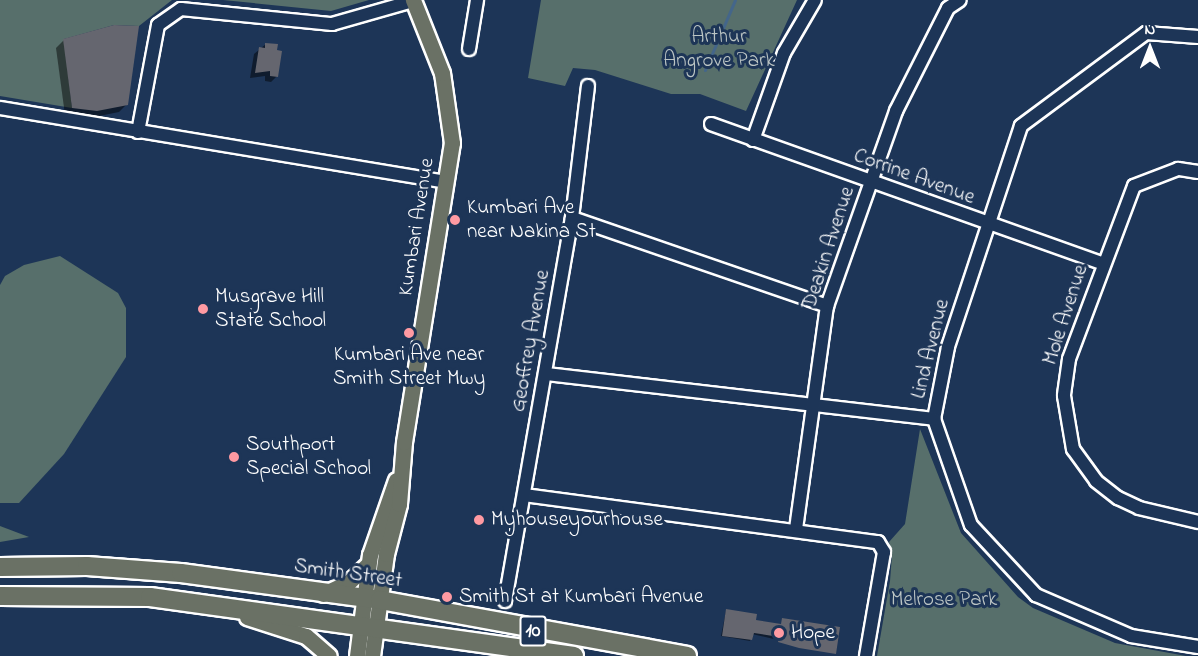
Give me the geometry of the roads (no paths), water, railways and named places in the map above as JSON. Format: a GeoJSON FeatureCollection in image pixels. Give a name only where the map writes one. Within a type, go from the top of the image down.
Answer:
{"type":"FeatureCollection","features":[{"type":"Feature","properties":{"kind":"highway","name":"Smith Street"},"geometry":{"type":"LineString","coordinates":[[0,567],[148,569],[372,599],[687,656]]}},
{"type":"Feature","properties":{"kind":"highway","name":"10"},"geometry":{"type":"LineString","coordinates":[[0,596],[125,596],[204,604],[369,625],[512,651],[574,656]]}},
{"type":"Feature","properties":{"kind":"main road","name":"Kumbari Avenue"},"geometry":{"type":"LineString","coordinates":[[372,656],[369,625],[372,599],[399,504],[401,465],[452,143],[449,105],[442,73],[413,1]]}},
{"type":"Feature","properties":{"kind":"main road","name":"Kumbari Avenue"},"geometry":{"type":"LineString","coordinates":[[372,599],[368,564],[401,465]]}},
{"type":"Feature","properties":{"kind":"main road"},"geometry":{"type":"LineString","coordinates":[[323,594],[349,582],[368,564]]}},
{"type":"Feature","properties":{"kind":"main road"},"geometry":{"type":"LineString","coordinates":[[204,604],[300,633],[329,656]]}},
{"type":"Feature","properties":{"kind":"main road","name":"Kumbari Avenue"},"geometry":{"type":"LineString","coordinates":[[357,656],[369,625]]}},
{"type":"Feature","properties":{"kind":"street"},"geometry":{"type":"LineString","coordinates":[[470,49],[477,0]]}},
{"type":"Feature","properties":{"kind":"street"},"geometry":{"type":"LineString","coordinates":[[753,140],[784,52],[815,0]]}},
{"type":"Feature","properties":{"kind":"street","name":"Deakin Avenue"},"geometry":{"type":"LineString","coordinates":[[796,529],[828,306],[896,111],[948,8],[960,0]]}},
{"type":"Feature","properties":{"kind":"street"},"geometry":{"type":"LineString","coordinates":[[138,132],[158,25],[181,9],[332,24],[413,1]]}},
{"type":"Feature","properties":{"kind":"street","name":"Lind Avenue"},"geometry":{"type":"LineString","coordinates":[[1198,37],[1146,33],[1021,126],[948,347],[934,419],[971,525],[1036,595],[1131,636],[1198,647]]}},
{"type":"Feature","properties":{"kind":"street","name":"Geoffrey Avenue"},"geometry":{"type":"LineString","coordinates":[[505,601],[572,218],[588,86]]}},
{"type":"Feature","properties":{"kind":"street"},"geometry":{"type":"LineString","coordinates":[[0,108],[446,182]]}},
{"type":"Feature","properties":{"kind":"street","name":"Corrine Avenue"},"geometry":{"type":"LineString","coordinates":[[711,124],[1104,264]]}},
{"type":"Feature","properties":{"kind":"street","name":"Mole Avenue"},"geometry":{"type":"LineString","coordinates":[[1198,172],[1178,169],[1134,186],[1066,372],[1065,418],[1073,449],[1088,472],[1118,498],[1166,517],[1198,522]]}},
{"type":"Feature","properties":{"kind":"street"},"geometry":{"type":"LineString","coordinates":[[572,218],[828,306]]}},
{"type":"Feature","properties":{"kind":"street"},"geometry":{"type":"LineString","coordinates":[[546,374],[934,419]]}},
{"type":"Feature","properties":{"kind":"street"},"geometry":{"type":"LineString","coordinates":[[524,495],[868,538],[878,542],[884,552],[866,656]]}},
{"type":"Feature","properties":{"kind":"waterway"},"geometry":{"type":"LineString","coordinates":[[705,70],[735,0]]}},
{"type":"Feature","properties":{"kind":"waterway"},"geometry":{"type":"LineString","coordinates":[[697,64],[711,56]]}},
{"type":"Feature","properties":{"kind":"place","name":"Kumbari Ave near Nakina St"},"geometry":{"type":"Point","coordinates":[455,220]}},
{"type":"Feature","properties":{"kind":"place","name":"Musgrave Hill State School"},"geometry":{"type":"Point","coordinates":[203,309]}},
{"type":"Feature","properties":{"kind":"place","name":"Kumbari Ave near Smith Street Mwy"},"geometry":{"type":"Point","coordinates":[409,333]}},
{"type":"Feature","properties":{"kind":"place","name":"Southport Special School"},"geometry":{"type":"Point","coordinates":[234,457]}},
{"type":"Feature","properties":{"kind":"place","name":"Myhouseyourhouse"},"geometry":{"type":"Point","coordinates":[479,520]}},
{"type":"Feature","properties":{"kind":"place","name":"Smith St at Kumbari Avenue"},"geometry":{"type":"Point","coordinates":[447,597]}},
{"type":"Feature","properties":{"kind":"place","name":"Hope"},"geometry":{"type":"Point","coordinates":[779,633]}},
{"type":"Feature","properties":{"kind":"park label","name":"Arthur Angrove Park"},"geometry":{"type":"Point","coordinates":[719,49]}},
{"type":"Feature","properties":{"kind":"park label","name":"Melrose Park"},"geometry":{"type":"Point","coordinates":[944,600]}}]}
